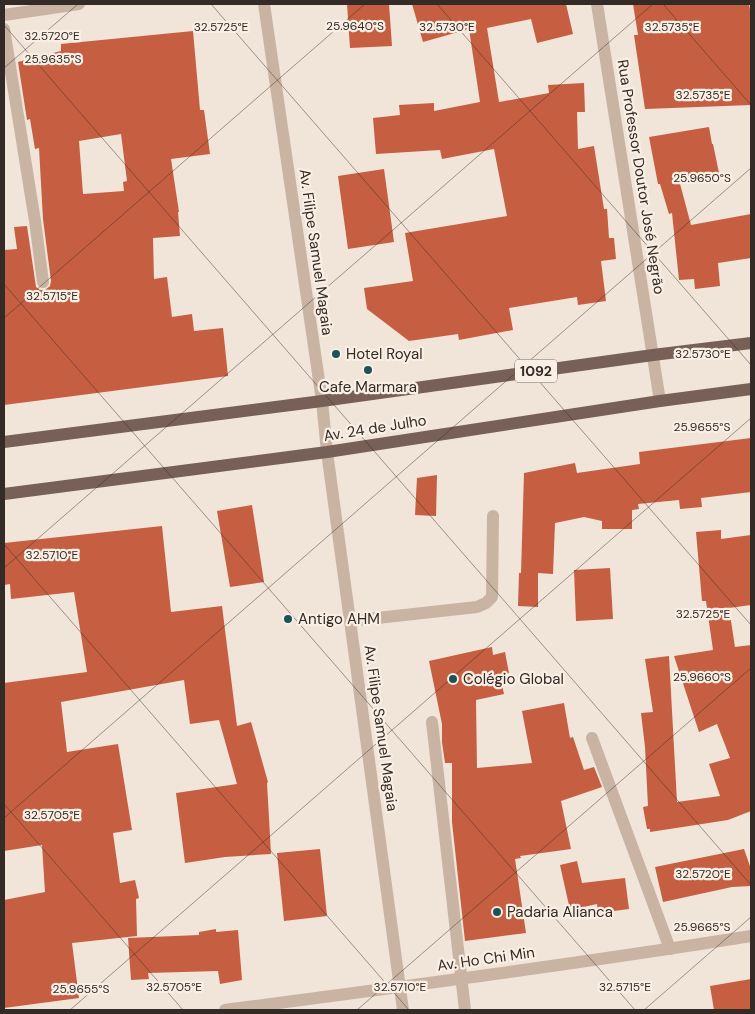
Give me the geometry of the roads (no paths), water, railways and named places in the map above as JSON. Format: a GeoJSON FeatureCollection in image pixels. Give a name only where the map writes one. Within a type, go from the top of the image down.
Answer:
{"type":"FeatureCollection","features":[{"type":"Feature","properties":{"kind":"main road","name":"1092"},"geometry":{"type":"LineString","coordinates":[[4,442],[751,343]]}},
{"type":"Feature","properties":{"kind":"main road","name":"Av. 24 de Julho"},"geometry":{"type":"LineString","coordinates":[[4,494],[327,452],[660,401],[751,389]]}},
{"type":"Feature","properties":{"kind":"street"},"geometry":{"type":"LineString","coordinates":[[4,16],[79,4]]}},
{"type":"Feature","properties":{"kind":"street","name":"Av. Filipe Samuel Magaia"},"geometry":{"type":"LineString","coordinates":[[264,4],[322,401],[327,452],[403,1010]]}},
{"type":"Feature","properties":{"kind":"street","name":"Rua Professor Doutor José Negrão"},"geometry":{"type":"LineString","coordinates":[[597,4],[660,401]]}},
{"type":"Feature","properties":{"kind":"street"},"geometry":{"type":"LineString","coordinates":[[4,29],[36,221],[43,282]]}},
{"type":"Feature","properties":{"kind":"street"},"geometry":{"type":"LineString","coordinates":[[350,621],[477,607],[486,603],[492,597],[493,516]]}},
{"type":"Feature","properties":{"kind":"street"},"geometry":{"type":"LineString","coordinates":[[432,722],[465,1010]]}},
{"type":"Feature","properties":{"kind":"street"},"geometry":{"type":"LineString","coordinates":[[592,738],[670,949]]}},
{"type":"Feature","properties":{"kind":"street","name":"Av. Ho Chi Min"},"geometry":{"type":"LineString","coordinates":[[225,1010],[400,988],[751,936]]}},
{"type":"Feature","properties":{"kind":"place","name":"Hotel Royal"},"geometry":{"type":"Point","coordinates":[336,354]}},
{"type":"Feature","properties":{"kind":"place","name":"Cafe Marmara"},"geometry":{"type":"Point","coordinates":[368,370]}},
{"type":"Feature","properties":{"kind":"place","name":"Antigo AHM"},"geometry":{"type":"Point","coordinates":[288,619]}},
{"type":"Feature","properties":{"kind":"place","name":"Colégio Global"},"geometry":{"type":"Point","coordinates":[453,679]}},
{"type":"Feature","properties":{"kind":"place","name":"Padaria Alianca"},"geometry":{"type":"Point","coordinates":[497,912]}}]}
